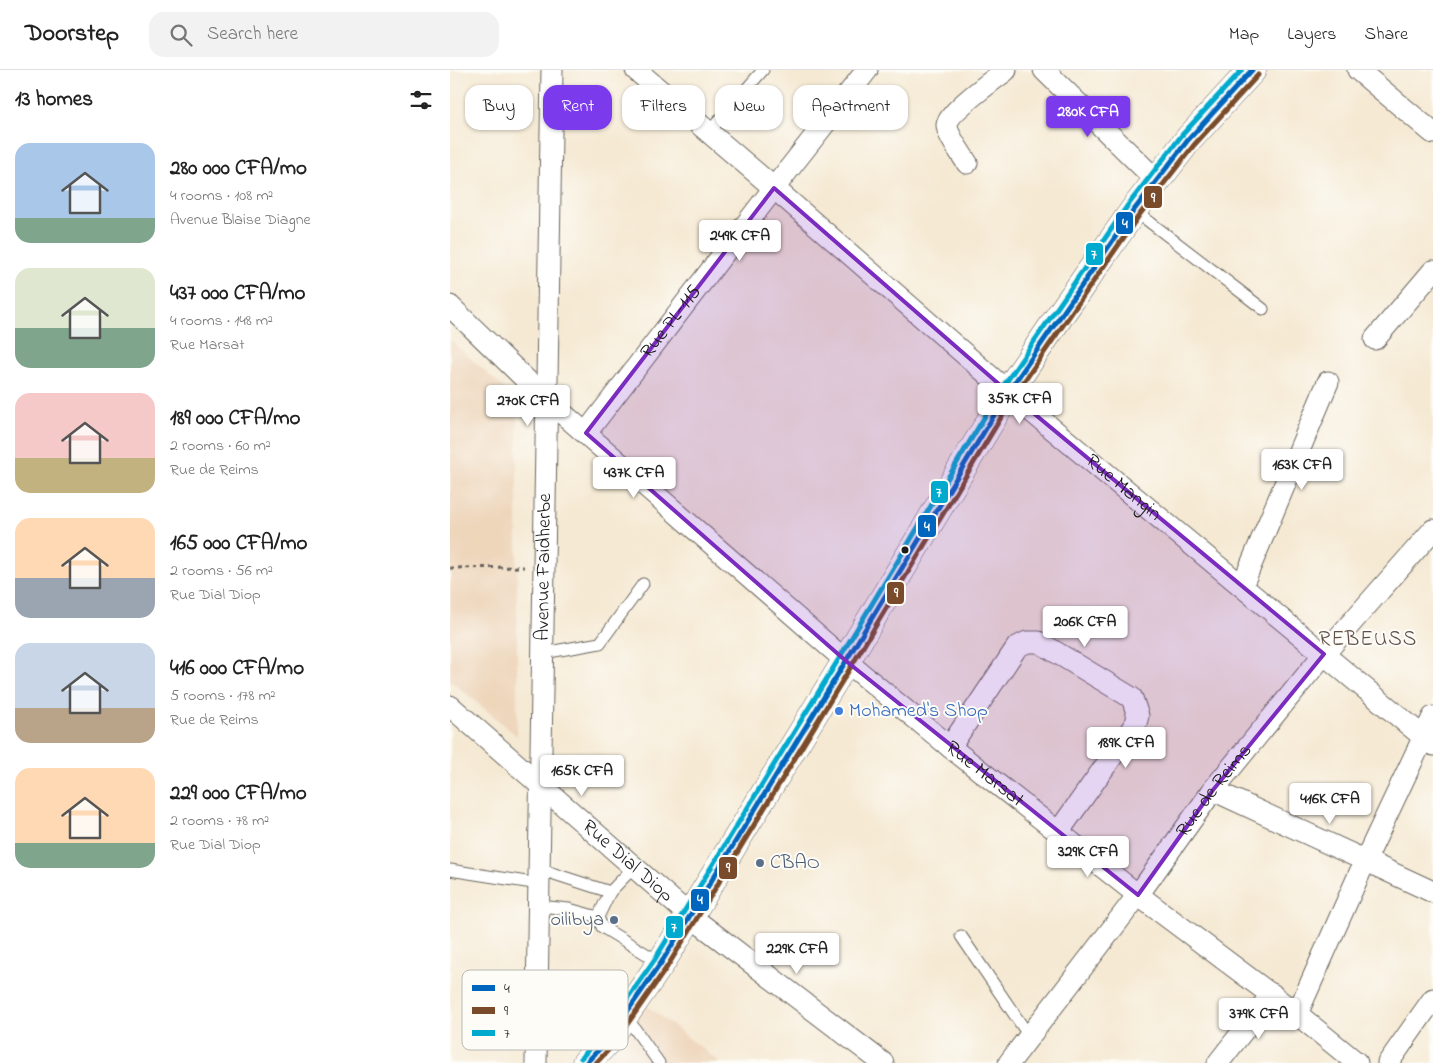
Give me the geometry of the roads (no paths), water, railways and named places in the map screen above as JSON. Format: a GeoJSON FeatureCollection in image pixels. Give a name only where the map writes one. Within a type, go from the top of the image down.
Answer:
{"type":"FeatureCollection","features":[{"type":"Feature","properties":{"kind":"main road"},"geometry":{"type":"LineString","coordinates":[[628,1010],[661,963],[1008,392],[1062,310],[1134,210],[1188,140],[1252,70]]}},
{"type":"Feature","properties":{"kind":"main road"},"geometry":{"type":"LineString","coordinates":[[586,1063],[601,1052]]}},
{"type":"Feature","properties":{"kind":"street","name":"Avenue Faidherbe"},"geometry":{"type":"LineString","coordinates":[[537,970],[552,70]]}},
{"type":"Feature","properties":{"kind":"street","name":"Rue Mangin"},"geometry":{"type":"LineString","coordinates":[[636,70],[1008,392],[1428,742]]}},
{"type":"Feature","properties":{"kind":"street","name":"Rue PL-115"},"geometry":{"type":"LineString","coordinates":[[586,433],[867,70]]}},
{"type":"Feature","properties":{"kind":"street"},"geometry":{"type":"LineString","coordinates":[[966,162],[950,135],[947,127],[948,121],[955,111],[1006,70]]}},
{"type":"Feature","properties":{"kind":"street"},"geometry":{"type":"LineString","coordinates":[[1044,70],[1157,181]]}},
{"type":"Feature","properties":{"kind":"street"},"geometry":{"type":"LineString","coordinates":[[1358,70],[1433,133]]}},
{"type":"Feature","properties":{"kind":"street"},"geometry":{"type":"LineString","coordinates":[[1375,340],[1433,271]]}},
{"type":"Feature","properties":{"kind":"street","name":"Rue Marsat"},"geometry":{"type":"LineString","coordinates":[[453,314],[546,399],[846,661],[950,747],[1138,895],[1272,994],[1357,1063]]}},
{"type":"Feature","properties":{"kind":"street"},"geometry":{"type":"LineString","coordinates":[[1242,586],[1328,382]]}},
{"type":"Feature","properties":{"kind":"street","name":"Rue de Reims"},"geometry":{"type":"LineString","coordinates":[[1009,1063],[1138,895],[1213,790],[1324,654],[1433,530]]}},
{"type":"Feature","properties":{"kind":"street"},"geometry":{"type":"LineString","coordinates":[[950,747],[1017,646],[1028,642],[1039,642],[1132,698],[1138,716],[1136,723],[1058,831]]}},
{"type":"Feature","properties":{"kind":"street","name":"Rue Dial Diop"},"geometry":{"type":"LineString","coordinates":[[450,706],[690,916],[883,1063]]}},
{"type":"Feature","properties":{"kind":"street"},"geometry":{"type":"LineString","coordinates":[[1297,1014],[1365,861],[1428,742],[1433,717]]}},
{"type":"Feature","properties":{"kind":"street"},"geometry":{"type":"LineString","coordinates":[[1213,790],[1433,892]]}},
{"type":"Feature","properties":{"kind":"street"},"geometry":{"type":"LineString","coordinates":[[1218,1063],[1272,994]]}},
{"type":"Feature","properties":{"kind":"street"},"geometry":{"type":"LineString","coordinates":[[1388,1063],[1432,1003]]}},
{"type":"Feature","properties":{"kind":"street","name":"Avenue Faidherbe"},"geometry":{"type":"LineString","coordinates":[[536,1050],[536,1063]]}},
{"type":"Feature","properties":{"kind":"lane"},"geometry":{"type":"LineString","coordinates":[[708,133],[763,70]]}},
{"type":"Feature","properties":{"kind":"lane"},"geometry":{"type":"LineString","coordinates":[[1134,210],[1263,309]]}},
{"type":"Feature","properties":{"kind":"lane"},"geometry":{"type":"LineString","coordinates":[[542,653],[600,643],[643,584]]}},
{"type":"Feature","properties":{"kind":"lane"},"geometry":{"type":"LineString","coordinates":[[634,867],[610,892],[598,917],[602,927],[661,963]]}},
{"type":"Feature","properties":{"kind":"lane"},"geometry":{"type":"LineString","coordinates":[[450,870],[539,877],[610,892]]}},
{"type":"Feature","properties":{"kind":"lane"},"geometry":{"type":"LineString","coordinates":[[538,906],[569,909],[598,917]]}},
{"type":"Feature","properties":{"kind":"lane"},"geometry":{"type":"LineString","coordinates":[[961,936],[1029,1036]]}},
{"type":"Feature","properties":{"kind":"lane"},"geometry":{"type":"LineString","coordinates":[[628,1018],[659,1063]]}},
{"type":"Feature","properties":{"kind":"place","name":"Mohamed's Shop"},"geometry":{"type":"Point","coordinates":[839,711]}},
{"type":"Feature","properties":{"kind":"place","name":"CBAO"},"geometry":{"type":"Point","coordinates":[760,863]}},
{"type":"Feature","properties":{"kind":"place","name":"oilibya"},"geometry":{"type":"Point","coordinates":[614,920]}},
{"type":"Feature","properties":{"kind":"district","name":"REBEUSS"},"geometry":{"type":"Point","coordinates":[1368,640]}}]}
